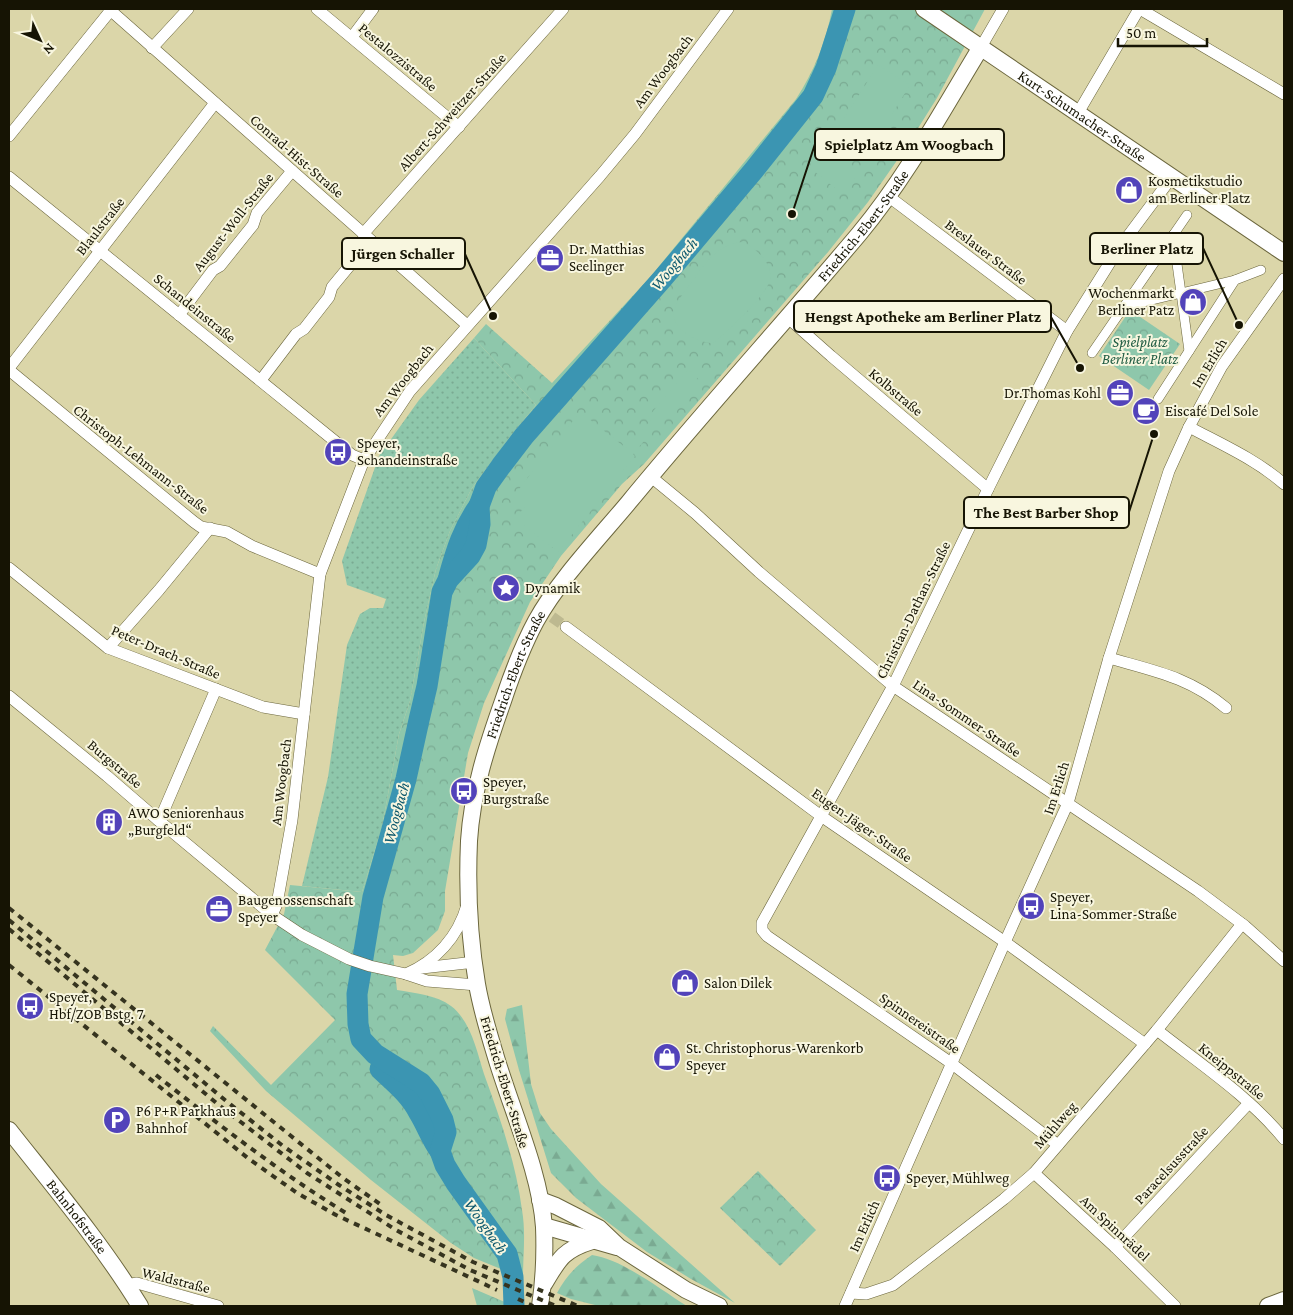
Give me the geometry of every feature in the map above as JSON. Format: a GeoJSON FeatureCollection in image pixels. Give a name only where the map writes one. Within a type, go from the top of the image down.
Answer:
{"type":"FeatureCollection","features":[{"type":"Feature","properties":{"kind":"main road","name":"Kurt-Schumacher-Straße"},"geometry":{"type":"LineString","coordinates":[[924,9],[1284,253]]}},
{"type":"Feature","properties":{"kind":"main road","name":"Friedrich-Ebert-Straße"},"geometry":{"type":"LineString","coordinates":[[540,1306],[544,1284],[544,1226],[540,1200],[495,1054],[477,985],[469,898],[470,836],[484,752],[517,662],[547,614],[562,583],[650,476],[860,232],[912,163],[981,47]]}},
{"type":"Feature","properties":{"kind":"main road","name":"Bahnhofstraße"},"geometry":{"type":"LineString","coordinates":[[9,1130],[127,1285],[140,1306]]}},
{"type":"Feature","properties":{"kind":"main road"},"geometry":{"type":"LineString","coordinates":[[540,1200],[599,1228],[619,1247],[686,1290],[719,1306]]}},
{"type":"Feature","properties":{"kind":"main road"},"geometry":{"type":"LineString","coordinates":[[544,1226],[592,1241],[619,1247]]}},
{"type":"Feature","properties":{"kind":"main road"},"geometry":{"type":"LineString","coordinates":[[544,1284],[555,1265],[566,1252],[576,1246],[592,1241]]}},
{"type":"Feature","properties":{"kind":"main road"},"geometry":{"type":"LineString","coordinates":[[1268,1306],[1284,1300]]}},
{"type":"Feature","properties":{"kind":"street"},"geometry":{"type":"LineString","coordinates":[[152,48],[188,9]]}},
{"type":"Feature","properties":{"kind":"street","name":"Pestalozzistraße"},"geometry":{"type":"LineString","coordinates":[[317,9],[459,128]]}},
{"type":"Feature","properties":{"kind":"street"},"geometry":{"type":"LineString","coordinates":[[352,37],[373,9]]}},
{"type":"Feature","properties":{"kind":"street","name":"Albert-Schweitzer-Straße"},"geometry":{"type":"LineString","coordinates":[[261,380],[296,334],[304,329],[329,297],[332,287],[367,237],[563,9]]}},
{"type":"Feature","properties":{"kind":"street","name":"Am Woogbach"},"geometry":{"type":"LineString","coordinates":[[272,915],[277,904],[292,820],[320,574],[364,460],[410,391],[582,197],[635,134],[728,9]]}},
{"type":"Feature","properties":{"kind":"street","name":"Friedrich-Ebert-Straße"},"geometry":{"type":"LineString","coordinates":[[981,47],[1003,9]]}},
{"type":"Feature","properties":{"kind":"street"},"geometry":{"type":"LineString","coordinates":[[1078,112],[1140,9],[1284,94]]}},
{"type":"Feature","properties":{"kind":"street"},"geometry":{"type":"LineString","coordinates":[[9,136],[110,10]]}},
{"type":"Feature","properties":{"kind":"street","name":"Conrad-Hist-Straße"},"geometry":{"type":"LineString","coordinates":[[110,10],[467,325]]}},
{"type":"Feature","properties":{"kind":"street","name":"Blaulstraße"},"geometry":{"type":"LineString","coordinates":[[9,369],[215,103]]}},
{"type":"Feature","properties":{"kind":"street","name":"August-Woll-Straße"},"geometry":{"type":"LineString","coordinates":[[179,315],[213,270],[220,266],[253,225],[258,213],[292,171]]}},
{"type":"Feature","properties":{"kind":"street","name":"Christian-Dathan-Straße"},"geometry":{"type":"LineString","coordinates":[[762,930],[762,923],[893,686],[1067,331],[1119,248],[1172,176]]}},
{"type":"Feature","properties":{"kind":"street","name":"Schandeinstraße"},"geometry":{"type":"LineString","coordinates":[[9,177],[352,455],[364,460]]}},
{"type":"Feature","properties":{"kind":"street","name":"Breslauer Straße"},"geometry":{"type":"LineString","coordinates":[[888,196],[1067,331]]}},
{"type":"Feature","properties":{"kind":"street"},"geometry":{"type":"LineString","coordinates":[[1092,353],[1187,215]]}},
{"type":"Feature","properties":{"kind":"street"},"geometry":{"type":"LineString","coordinates":[[1173,236],[1189,351]]}},
{"type":"Feature","properties":{"kind":"street"},"geometry":{"type":"LineString","coordinates":[[1147,245],[1160,254]]}},
{"type":"Feature","properties":{"kind":"street"},"geometry":{"type":"LineString","coordinates":[[1123,307],[1235,280],[1261,270]]}},
{"type":"Feature","properties":{"kind":"street"},"geometry":{"type":"LineString","coordinates":[[1158,399],[1235,280]]}},
{"type":"Feature","properties":{"kind":"street","name":"Im Erlich"},"geometry":{"type":"LineString","coordinates":[[846,1306],[951,1063],[1068,803],[1109,658],[1169,471],[1222,366],[1284,280]]}},
{"type":"Feature","properties":{"kind":"street","name":"Kolbstraße"},"geometry":{"type":"LineString","coordinates":[[787,316],[831,356],[988,489]]}},
{"type":"Feature","properties":{"kind":"street","name":"Christoph-Lehmann-Straße"},"geometry":{"type":"LineString","coordinates":[[9,369],[201,527],[227,532],[252,546],[320,574]]}},
{"type":"Feature","properties":{"kind":"street"},"geometry":{"type":"LineString","coordinates":[[1190,427],[1247,458],[1284,484]]}},
{"type":"Feature","properties":{"kind":"street","name":"Lina-Sommer-Straße"},"geometry":{"type":"LineString","coordinates":[[650,476],[893,686],[1198,891],[1242,924],[1284,961]]}},
{"type":"Feature","properties":{"kind":"street"},"geometry":{"type":"LineString","coordinates":[[108,648],[210,528]]}},
{"type":"Feature","properties":{"kind":"street","name":"Peter-Drach-Straße"},"geometry":{"type":"LineString","coordinates":[[9,568],[108,648],[263,707],[304,714]]}},
{"type":"Feature","properties":{"kind":"street","name":"Eugen-Jäger-Straße"},"geometry":{"type":"LineString","coordinates":[[566,627],[821,816],[1005,942],[1145,1044]]}},
{"type":"Feature","properties":{"kind":"street"},"geometry":{"type":"LineString","coordinates":[[1109,658],[1186,681],[1211,695],[1226,708]]}},
{"type":"Feature","properties":{"kind":"street"},"geometry":{"type":"LineString","coordinates":[[158,820],[216,690]]}},
{"type":"Feature","properties":{"kind":"street","name":"Burgstraße"},"geometry":{"type":"LineString","coordinates":[[9,696],[92,763],[272,915],[302,936],[349,959],[427,981],[477,985]]}},
{"type":"Feature","properties":{"kind":"street"},"geometry":{"type":"LineString","coordinates":[[419,968],[432,960],[446,946],[457,927],[469,898]]}},
{"type":"Feature","properties":{"kind":"street","name":"Mühlweg"},"geometry":{"type":"LineString","coordinates":[[851,1293],[866,1294],[894,1285],[1004,1199],[1034,1173],[1157,1030],[1242,924]]}},
{"type":"Feature","properties":{"kind":"street","name":"Spinnereistraße"},"geometry":{"type":"LineString","coordinates":[[762,930],[767,936],[951,1063],[1058,1145]]}},
{"type":"Feature","properties":{"kind":"street"},"geometry":{"type":"LineString","coordinates":[[401,973],[419,968],[475,962]]}},
{"type":"Feature","properties":{"kind":"street","name":"Kneippstraße"},"geometry":{"type":"LineString","coordinates":[[1157,1030],[1249,1103],[1272,1124],[1284,1139]]}},
{"type":"Feature","properties":{"kind":"street","name":"Paracelsusstraße"},"geometry":{"type":"LineString","coordinates":[[1115,1247],[1249,1103]]}},
{"type":"Feature","properties":{"kind":"street","name":"Am Spinnrädel"},"geometry":{"type":"LineString","coordinates":[[1034,1173],[1115,1247],[1175,1306]]}},
{"type":"Feature","properties":{"kind":"street","name":"Waldstraße"},"geometry":{"type":"LineString","coordinates":[[127,1285],[137,1283],[218,1306]]}},
{"type":"Feature","properties":{"kind":"green space"},"geometry":{"type":"Polygon","coordinates":[[[832,9],[985,9],[937,98],[905,149],[868,202],[828,252],[644,464],[622,484],[561,556],[530,602],[484,703],[468,753],[445,891],[445,911],[438,930],[413,953],[403,956],[393,955],[397,990],[425,995],[445,1002],[458,1012],[472,1037],[516,1175],[524,1227],[523,1278],[474,1258],[451,1243],[371,1180],[266,1091],[210,1031],[213,1026],[271,1085],[335,1020],[265,950],[284,914],[290,885],[362,892],[382,827],[399,734],[410,701],[424,622],[436,569],[450,531],[472,488],[536,405],[474,338],[486,324],[552,383],[651,276],[796,99],[819,56],[832,9]]]}},
{"type":"Feature","properties":{"kind":"green space"},"geometry":{"type":"Polygon","coordinates":[[[878,65],[910,85],[871,148],[838,128],[878,65]]]}},
{"type":"Feature","properties":{"kind":"green space"},"geometry":{"type":"Polygon","coordinates":[[[827,154],[855,178],[842,194],[814,171],[827,154]]]}},
{"type":"Feature","properties":{"kind":"green space"},"geometry":{"type":"Polygon","coordinates":[[[742,242],[762,256],[766,262],[770,274],[767,286],[745,313],[713,343],[693,338],[686,334],[676,323],[674,310],[677,304],[699,272],[717,252],[725,247],[742,242]]]}},
{"type":"Feature","properties":{"kind":"green space","name":"Spielplatz Berliner Platz"},"geometry":{"type":"Polygon","coordinates":[[[1130,310],[1180,344],[1149,390],[1099,356],[1130,310]]]}},
{"type":"Feature","properties":{"kind":"green space"},"geometry":{"type":"Polygon","coordinates":[[[474,338],[536,405],[472,488],[450,531],[436,569],[424,622],[410,701],[399,734],[382,827],[362,892],[302,886],[328,777],[347,645],[360,614],[370,608],[383,608],[386,599],[347,585],[342,561],[379,456],[419,400],[474,338]]]}},
{"type":"Feature","properties":{"kind":"green space"},"geometry":{"type":"Polygon","coordinates":[[[695,367],[702,373],[633,454],[635,456],[558,552],[515,518],[525,507],[514,498],[521,486],[580,412],[626,448],[651,420],[648,417],[688,370],[691,372],[695,367]]]}},
{"type":"Feature","properties":{"kind":"green space"},"geometry":{"type":"Polygon","coordinates":[[[522,1005],[531,1084],[540,1113],[551,1129],[601,1184],[735,1303],[647,1252],[576,1198],[551,1173],[505,1019],[507,1009],[522,1005]]]}},
{"type":"Feature","properties":{"kind":"green space"},"geometry":{"type":"Polygon","coordinates":[[[758,1171],[816,1230],[780,1266],[720,1208],[758,1171]]]}},
{"type":"Feature","properties":{"kind":"green space"},"geometry":{"type":"Polygon","coordinates":[[[592,1255],[616,1262],[687,1306],[599,1306],[571,1299],[557,1293],[572,1271],[592,1255]]]}},
{"type":"Feature","properties":{"kind":"green space"},"geometry":{"type":"Polygon","coordinates":[[[472,1288],[514,1306],[477,1306],[472,1288]]]}},
{"type":"Feature","properties":{"kind":"waterway","name":"Woogbach"},"geometry":{"type":"LineString","coordinates":[[514,1306],[513,1277],[507,1254],[445,1165],[440,1151],[446,1132],[443,1120],[430,1094],[421,1083],[375,1054],[361,1039],[358,1024],[357,994],[373,897],[406,779],[427,686],[442,592],[448,580],[470,556],[476,545],[480,524],[479,506],[486,487],[524,436],[663,278],[754,170],[813,96],[826,68],[845,9]]}},
{"type":"Feature","properties":{"kind":"waterway","name":"Woogbach"},"geometry":{"type":"LineString","coordinates":[[449,576],[464,531],[479,506]]}},
{"type":"Feature","properties":{"kind":"waterway","name":"Woogbach"},"geometry":{"type":"LineString","coordinates":[[380,1069],[411,1100],[440,1151]]}},
{"type":"Feature","properties":{"kind":"tunnel"},"geometry":{"type":"LineString","coordinates":[[552,617],[566,627]]}},
{"type":"Feature","properties":{"kind":"railway"},"geometry":{"type":"LineString","coordinates":[[9,908],[343,1178],[380,1204]]}},
{"type":"Feature","properties":{"kind":"railway"},"geometry":{"type":"LineString","coordinates":[[9,920],[225,1100],[283,1146],[339,1185],[386,1215],[473,1262],[578,1306]]}},
{"type":"Feature","properties":{"kind":"railway"},"geometry":{"type":"LineString","coordinates":[[9,929],[220,1106],[307,1173],[396,1230],[470,1270],[556,1306]]}},
{"type":"Feature","properties":{"kind":"railway"},"geometry":{"type":"LineString","coordinates":[[9,965],[249,1159],[297,1193],[336,1215],[497,1290]]}},
{"type":"Feature","properties":{"kind":"railway"},"geometry":{"type":"LineString","coordinates":[[156,1075],[273,1164],[346,1213]]}},
{"type":"Feature","properties":{"kind":"railway"},"geometry":{"type":"LineString","coordinates":[[518,1299],[533,1306]]}},
{"type":"Feature","properties":{"kind":"place","name":"Kosmetikstudio am Berliner Platz"},"geometry":{"type":"Point","coordinates":[1129,190]}},
{"type":"Feature","properties":{"kind":"place","name":"Spielplatz Am Woogbach"},"geometry":{"type":"Point","coordinates":[792,214]}},
{"type":"Feature","properties":{"kind":"place","name":"Dr. Matthias Seelinger"},"geometry":{"type":"Point","coordinates":[550,258]}},
{"type":"Feature","properties":{"kind":"place","name":"Wochenmarkt Berliner Patz"},"geometry":{"type":"Point","coordinates":[1193,302]}},
{"type":"Feature","properties":{"kind":"place","name":"Jürgen Schaller"},"geometry":{"type":"Point","coordinates":[493,316]}},
{"type":"Feature","properties":{"kind":"place","name":"Berliner Platz"},"geometry":{"type":"Point","coordinates":[1239,325]}},
{"type":"Feature","properties":{"kind":"place","name":"Hengst Apotheke am Berliner Platz"},"geometry":{"type":"Point","coordinates":[1080,368]}},
{"type":"Feature","properties":{"kind":"place","name":"Dr.Thomas Kohl"},"geometry":{"type":"Point","coordinates":[1120,393]}},
{"type":"Feature","properties":{"kind":"place","name":"Eiscafé Del Sole"},"geometry":{"type":"Point","coordinates":[1146,411]}},
{"type":"Feature","properties":{"kind":"place","name":"The Best Barber Shop"},"geometry":{"type":"Point","coordinates":[1154,434]}},
{"type":"Feature","properties":{"kind":"place","name":"Speyer, Schandeinstraße"},"geometry":{"type":"Point","coordinates":[338,452]}},
{"type":"Feature","properties":{"kind":"place","name":"Dynamik"},"geometry":{"type":"Point","coordinates":[506,588]}},
{"type":"Feature","properties":{"kind":"place","name":"Speyer, Burgstraße"},"geometry":{"type":"Point","coordinates":[464,791]}},
{"type":"Feature","properties":{"kind":"place","name":"AWO Seniorenhaus „Burgfeld“"},"geometry":{"type":"Point","coordinates":[109,822]}},
{"type":"Feature","properties":{"kind":"place","name":"Speyer, Lina-Sommer-Straße"},"geometry":{"type":"Point","coordinates":[1031,906]}},
{"type":"Feature","properties":{"kind":"place","name":"Baugenossenschaft Speyer"},"geometry":{"type":"Point","coordinates":[219,909]}},
{"type":"Feature","properties":{"kind":"place","name":"Salon Dilek"},"geometry":{"type":"Point","coordinates":[685,983]}},
{"type":"Feature","properties":{"kind":"place","name":"Speyer, Hbf/ZOB Bstg. 7"},"geometry":{"type":"Point","coordinates":[30,1006]}},
{"type":"Feature","properties":{"kind":"place","name":"St. Christophorus-Warenkorb Speyer"},"geometry":{"type":"Point","coordinates":[667,1057]}},
{"type":"Feature","properties":{"kind":"place","name":"P6 P+R Parkhaus Bahnhof"},"geometry":{"type":"Point","coordinates":[117,1120]}},
{"type":"Feature","properties":{"kind":"place","name":"Speyer, Mühlweg"},"geometry":{"type":"Point","coordinates":[887,1178]}}]}
